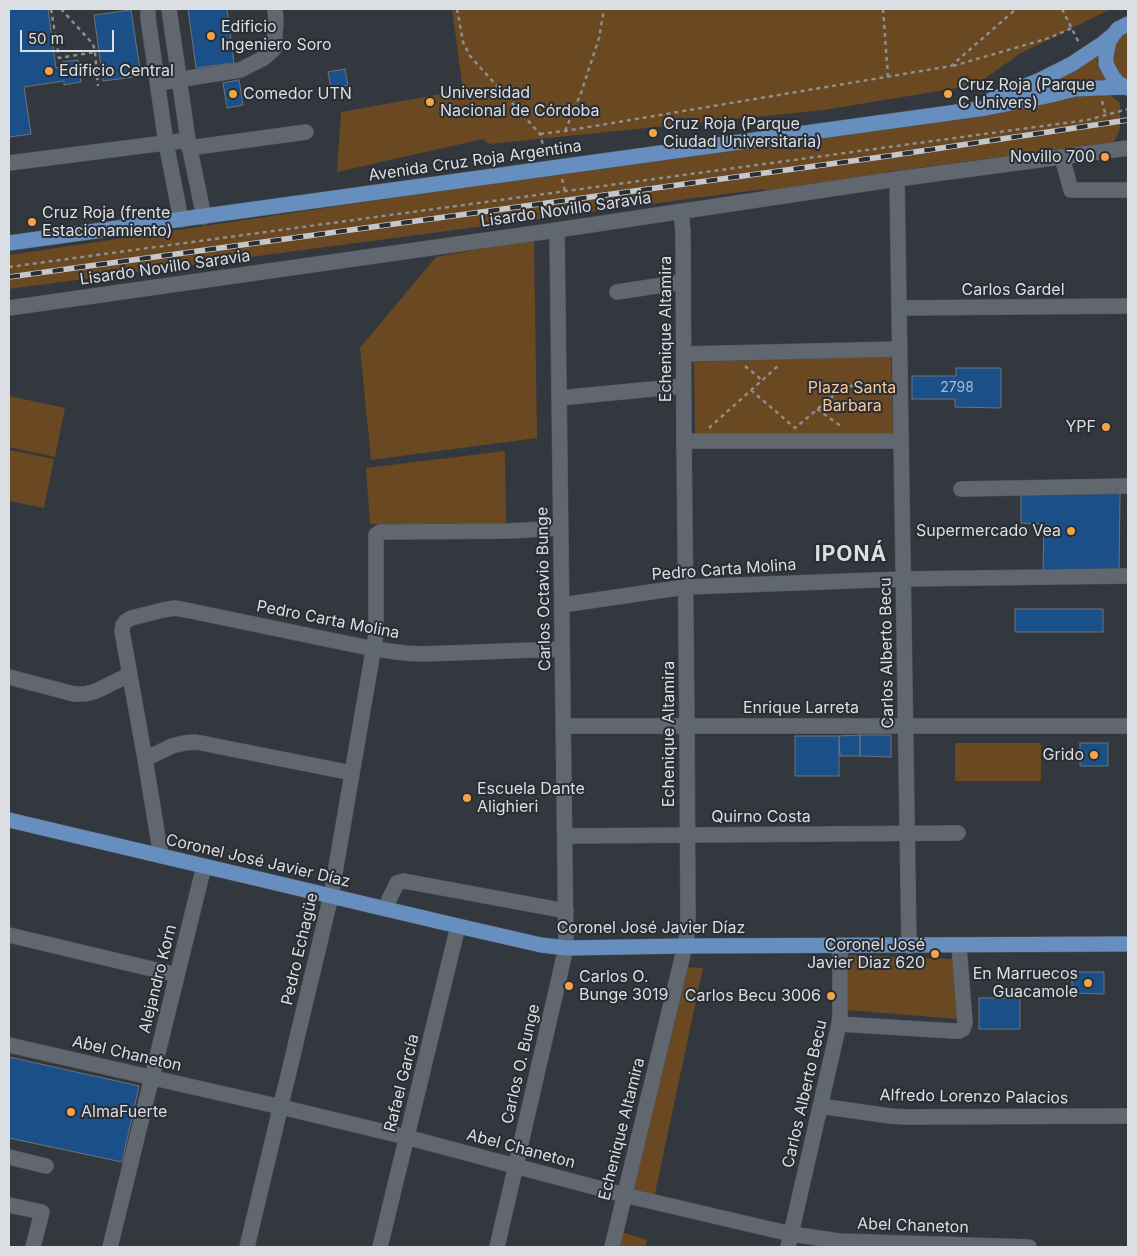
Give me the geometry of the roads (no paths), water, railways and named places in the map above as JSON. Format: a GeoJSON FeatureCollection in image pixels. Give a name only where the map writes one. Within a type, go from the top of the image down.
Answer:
{"type":"FeatureCollection","features":[{"type":"Feature","properties":{"kind":"main road","name":"Avenida Cruz Roja Argentina"},"geometry":{"type":"LineString","coordinates":[[947,114],[1002,96],[1038,81],[1072,64],[1102,44],[1118,29],[1128,24]]}},
{"type":"Feature","properties":{"kind":"main road"},"geometry":{"type":"LineString","coordinates":[[1113,35],[1107,48],[1106,64],[1113,77],[1126,88]]}},
{"type":"Feature","properties":{"kind":"main road","name":"Avenida Cruz Roja Argentina"},"geometry":{"type":"LineString","coordinates":[[9,243],[947,114],[986,108],[1075,89],[1098,87],[1126,88]]}},
{"type":"Feature","properties":{"kind":"main road","name":"Coronel José Javier Díaz"},"geometry":{"type":"LineString","coordinates":[[9,820],[458,926],[541,945],[566,948],[1128,944]]}},
{"type":"Feature","properties":{"kind":"street"},"geometry":{"type":"LineString","coordinates":[[148,9],[166,142],[181,220]]}},
{"type":"Feature","properties":{"kind":"street"},"geometry":{"type":"LineString","coordinates":[[169,9],[178,80],[204,217]]}},
{"type":"Feature","properties":{"kind":"street"},"geometry":{"type":"LineString","coordinates":[[158,82],[240,70],[264,58],[274,49],[275,9]]}},
{"type":"Feature","properties":{"kind":"street"},"geometry":{"type":"LineString","coordinates":[[9,163],[166,142],[189,144],[306,132]]}},
{"type":"Feature","properties":{"kind":"street","name":"Lisardo Novillo Saravia"},"geometry":{"type":"LineString","coordinates":[[9,308],[557,230],[897,179],[1128,148]]}},
{"type":"Feature","properties":{"kind":"street"},"geometry":{"type":"LineString","coordinates":[[1062,157],[1071,190],[1128,190]]}},
{"type":"Feature","properties":{"kind":"street","name":"Carlos Alberto Becu"},"geometry":{"type":"LineString","coordinates":[[897,179],[909,946]]}},
{"type":"Feature","properties":{"kind":"street","name":"Echenique Altamira"},"geometry":{"type":"LineString","coordinates":[[612,1247],[688,928],[685,587],[689,441],[684,386],[683,232],[681,211]]}},
{"type":"Feature","properties":{"kind":"street","name":"Carlos Octavio Bunge"},"geometry":{"type":"LineString","coordinates":[[557,230],[566,948]]}},
{"type":"Feature","properties":{"kind":"street"},"geometry":{"type":"LineString","coordinates":[[617,292],[683,282]]}},
{"type":"Feature","properties":{"kind":"street","name":"Carlos Gardel"},"geometry":{"type":"LineString","coordinates":[[899,308],[1128,306]]}},
{"type":"Feature","properties":{"kind":"street"},"geometry":{"type":"LineString","coordinates":[[684,354],[900,349]]}},
{"type":"Feature","properties":{"kind":"street"},"geometry":{"type":"LineString","coordinates":[[559,398],[684,386]]}},
{"type":"Feature","properties":{"kind":"street"},"geometry":{"type":"LineString","coordinates":[[689,441],[901,441]]}},
{"type":"Feature","properties":{"kind":"street"},"geometry":{"type":"LineString","coordinates":[[961,489],[1128,486]]}},
{"type":"Feature","properties":{"kind":"street","name":"Pedro Echagüe"},"geometry":{"type":"LineString","coordinates":[[247,1247],[331,896],[376,634],[376,535],[380,532],[510,531],[561,528]]}},
{"type":"Feature","properties":{"kind":"street","name":"Pedro Carta Molina"},"geometry":{"type":"LineString","coordinates":[[562,605],[685,587],[903,579],[1128,576]]}},
{"type":"Feature","properties":{"kind":"street","name":"Pedro Carta Molina"},"geometry":{"type":"LineString","coordinates":[[129,675],[122,631],[123,625],[131,618],[175,608],[374,649],[422,654],[562,649]]}},
{"type":"Feature","properties":{"kind":"street"},"geometry":{"type":"LineString","coordinates":[[9,677],[74,694],[85,694],[96,691],[129,675],[161,856]]}},
{"type":"Feature","properties":{"kind":"street","name":"Enrique Larreta"},"geometry":{"type":"LineString","coordinates":[[563,726],[1128,726]]}},
{"type":"Feature","properties":{"kind":"street"},"geometry":{"type":"LineString","coordinates":[[145,760],[172,746],[196,742],[352,773]]}},
{"type":"Feature","properties":{"kind":"street","name":"Quirno Costa"},"geometry":{"type":"LineString","coordinates":[[565,836],[958,833]]}},
{"type":"Feature","properties":{"kind":"street","name":"Alejandro Korn"},"geometry":{"type":"LineString","coordinates":[[110,1247],[204,866]]}},
{"type":"Feature","properties":{"kind":"street"},"geometry":{"type":"LineString","coordinates":[[385,908],[397,883],[404,881],[566,911]]}},
{"type":"Feature","properties":{"kind":"street","name":"Rafael García"},"geometry":{"type":"LineString","coordinates":[[380,1247],[458,926]]}},
{"type":"Feature","properties":{"kind":"street"},"geometry":{"type":"LineString","coordinates":[[9,935],[177,975]]}},
{"type":"Feature","properties":{"kind":"street","name":"Carlos Alberto Becu"},"geometry":{"type":"LineString","coordinates":[[789,1240],[840,1015],[840,946]]}},
{"type":"Feature","properties":{"kind":"street"},"geometry":{"type":"LineString","coordinates":[[838,1024],[954,1031],[963,1029],[965,1023],[959,946]]}},
{"type":"Feature","properties":{"kind":"street","name":"Carlos O. Bunge"},"geometry":{"type":"LineString","coordinates":[[497,1247],[566,948]]}},
{"type":"Feature","properties":{"kind":"street","name":"Abel Chaneton"},"geometry":{"type":"LineString","coordinates":[[9,1045],[406,1137],[789,1240],[824,1239],[1029,1247]]}},
{"type":"Feature","properties":{"kind":"street","name":"Alfredo Lorenzo Palacios"},"geometry":{"type":"LineString","coordinates":[[820,1106],[907,1117],[1128,1116]]}},
{"type":"Feature","properties":{"kind":"street"},"geometry":{"type":"LineString","coordinates":[[9,1158],[46,1166]]}},
{"type":"Feature","properties":{"kind":"street"},"geometry":{"type":"LineString","coordinates":[[9,1205],[42,1212],[33,1247]]}},
{"type":"Feature","properties":{"kind":"railway"},"geometry":{"type":"LineString","coordinates":[[9,277],[888,156],[1128,120]]}},
{"type":"Feature","properties":{"kind":"place","name":"Edificio Ingeniero Soro"},"geometry":{"type":"Point","coordinates":[211,36]}},
{"type":"Feature","properties":{"kind":"place","name":"Edificio Central"},"geometry":{"type":"Point","coordinates":[49,71]}},
{"type":"Feature","properties":{"kind":"place","name":"Comedor UTN"},"geometry":{"type":"Point","coordinates":[233,94]}},
{"type":"Feature","properties":{"kind":"place","name":"Cruz Roja (Parque C Univers)"},"geometry":{"type":"Point","coordinates":[948,94]}},
{"type":"Feature","properties":{"kind":"place","name":"Universidad Nacional de Córdoba"},"geometry":{"type":"Point","coordinates":[430,102]}},
{"type":"Feature","properties":{"kind":"place","name":"Cruz Roja (Parque Ciudad Universitaria)"},"geometry":{"type":"Point","coordinates":[653,133]}},
{"type":"Feature","properties":{"kind":"place","name":"Novillo 700"},"geometry":{"type":"Point","coordinates":[1105,157]}},
{"type":"Feature","properties":{"kind":"place","name":"Cruz Roja (frente Estacionamiento)"},"geometry":{"type":"Point","coordinates":[32,222]}},
{"type":"Feature","properties":{"kind":"place","name":"YPF"},"geometry":{"type":"Point","coordinates":[1106,427]}},
{"type":"Feature","properties":{"kind":"place","name":"Supermercado Vea"},"geometry":{"type":"Point","coordinates":[1071,531]}},
{"type":"Feature","properties":{"kind":"place","name":"Grido"},"geometry":{"type":"Point","coordinates":[1094,755]}},
{"type":"Feature","properties":{"kind":"place","name":"Escuela Dante Alighieri"},"geometry":{"type":"Point","coordinates":[467,798]}},
{"type":"Feature","properties":{"kind":"place","name":"Coronel José Javier Diaz 620"},"geometry":{"type":"Point","coordinates":[935,954]}},
{"type":"Feature","properties":{"kind":"place","name":"En Marruecos Guacamole"},"geometry":{"type":"Point","coordinates":[1088,983]}},
{"type":"Feature","properties":{"kind":"place","name":"Carlos O. Bunge 3019"},"geometry":{"type":"Point","coordinates":[569,986]}},
{"type":"Feature","properties":{"kind":"place","name":"Carlos Becu 3006"},"geometry":{"type":"Point","coordinates":[831,996]}},
{"type":"Feature","properties":{"kind":"place","name":"AlmaFuerte"},"geometry":{"type":"Point","coordinates":[71,1112]}},
{"type":"Feature","properties":{"kind":"district","name":"IPONÁ"},"geometry":{"type":"Point","coordinates":[851,555]}},
{"type":"Feature","properties":{"kind":"park label","name":"Plaza Santa Barbara"},"geometry":{"type":"Point","coordinates":[852,397]}}]}
